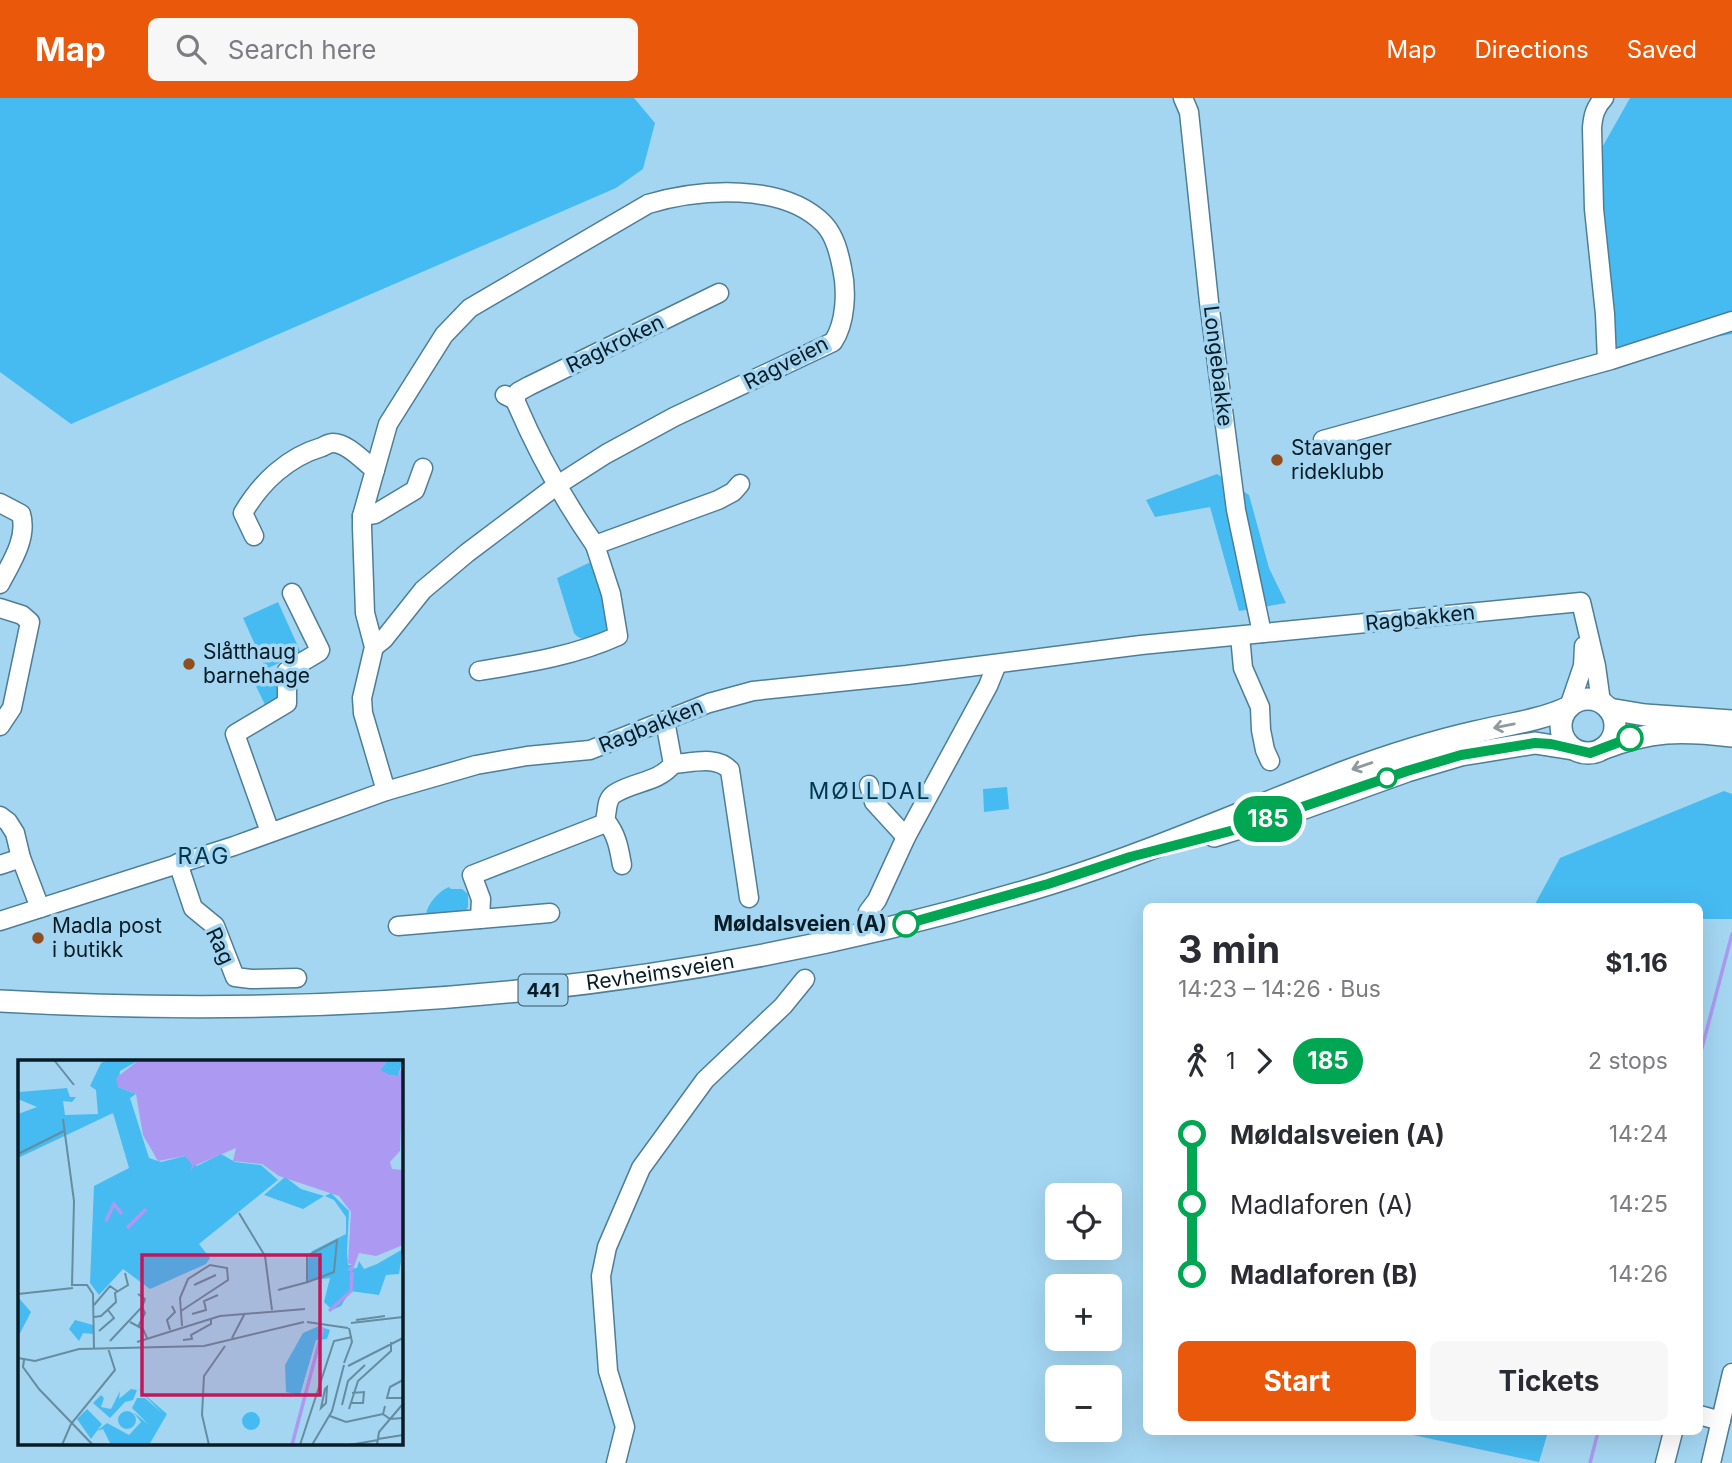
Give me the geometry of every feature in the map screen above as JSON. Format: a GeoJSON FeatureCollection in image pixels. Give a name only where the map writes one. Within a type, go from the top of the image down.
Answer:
{"type":"FeatureCollection","features":[{"type":"Feature","properties":{"kind":"main road","name":"441"},"geometry":{"type":"LineString","coordinates":[[1569,707],[1587,699],[1645,715],[1724,727]]}},
{"type":"Feature","properties":{"kind":"main road"},"geometry":{"type":"LineString","coordinates":[[1602,750],[1610,743],[1615,723],[1605,706]]}},
{"type":"Feature","properties":{"kind":"main road"},"geometry":{"type":"LineString","coordinates":[[1569,707],[1564,713],[1560,729],[1566,744],[1573,749]]}},
{"type":"Feature","properties":{"kind":"main road","name":"Revheimsveien"},"geometry":{"type":"LineString","coordinates":[[1130,857],[1199,828],[1388,757],[1480,731],[1537,720],[1569,707]]}},
{"type":"Feature","properties":{"kind":"main road","name":"441"},"geometry":{"type":"LineString","coordinates":[[1573,749],[1584,753],[1602,750],[1630,738],[1724,727]]}},
{"type":"Feature","properties":{"kind":"main road","name":"Revheimsveien"},"geometry":{"type":"LineString","coordinates":[[0,1011],[91,1006],[391,1002],[538,990],[655,975],[776,954],[876,932],[1048,884],[1130,857],[1238,829],[1461,755],[1535,743],[1573,749]]}},
{"type":"Feature","properties":{"kind":"main road","name":"Revheimsveien"},"geometry":{"type":"LineString","coordinates":[[0,1001],[91,1006]]}},
{"type":"Feature","properties":{"kind":"street","name":"Longebakke"},"geometry":{"type":"LineString","coordinates":[[1183,98],[1189,112],[1209,302],[1236,510],[1262,633]]}},
{"type":"Feature","properties":{"kind":"street"},"geometry":{"type":"LineString","coordinates":[[1604,98],[1593,116],[1592,128],[1594,209],[1607,361]]}},
{"type":"Feature","properties":{"kind":"street","name":"Ragveien"},"geometry":{"type":"LineString","coordinates":[[374,647],[384,639],[423,590],[556,486],[606,454],[674,417],[833,342],[840,325],[845,279],[835,242],[825,225],[794,203],[735,192],[682,195],[648,204],[470,309],[444,335],[388,424],[362,516],[365,613],[374,647],[362,698],[363,713],[386,791]]}},
{"type":"Feature","properties":{"kind":"street","name":"Ragkroken"},"geometry":{"type":"LineString","coordinates":[[479,671],[547,660],[590,649],[618,636],[615,610],[596,545],[556,486],[510,397],[719,293]]}},
{"type":"Feature","properties":{"kind":"street"},"geometry":{"type":"LineString","coordinates":[[1323,440],[1607,361],[1732,321]]}},
{"type":"Feature","properties":{"kind":"street"},"geometry":{"type":"LineString","coordinates":[[254,536],[243,513],[260,487],[290,461],[310,450],[333,443],[348,449],[375,470]]}},
{"type":"Feature","properties":{"kind":"street"},"geometry":{"type":"LineString","coordinates":[[362,516],[375,514],[415,490],[423,468]]}},
{"type":"Feature","properties":{"kind":"street"},"geometry":{"type":"LineString","coordinates":[[596,545],[718,500],[733,492],[740,484]]}},
{"type":"Feature","properties":{"kind":"street"},"geometry":{"type":"LineString","coordinates":[[0,503],[21,514],[24,525],[22,537],[0,584]]}},
{"type":"Feature","properties":{"kind":"street"},"geometry":{"type":"LineString","coordinates":[[270,832],[235,734],[287,703],[287,671],[320,650],[292,593]]}},
{"type":"Feature","properties":{"kind":"street","name":"Ragbakken"},"geometry":{"type":"LineString","coordinates":[[0,921],[386,791],[476,765],[527,756],[590,750],[709,703],[753,691],[997,664],[1129,646],[1581,602],[1584,621]]}},
{"type":"Feature","properties":{"kind":"street"},"geometry":{"type":"LineString","coordinates":[[0,608],[22,615],[30,622],[12,708],[0,726]]}},
{"type":"Feature","properties":{"kind":"street"},"geometry":{"type":"LineString","coordinates":[[1584,621],[1605,706]]}},
{"type":"Feature","properties":{"kind":"street"},"geometry":{"type":"LineString","coordinates":[[1569,707],[1583,666],[1584,621]]}},
{"type":"Feature","properties":{"kind":"street"},"geometry":{"type":"LineString","coordinates":[[1240,636],[1243,668],[1260,707],[1261,730],[1270,761]]}},
{"type":"Feature","properties":{"kind":"street"},"geometry":{"type":"LineString","coordinates":[[868,912],[877,900],[906,837],[997,664]]}},
{"type":"Feature","properties":{"kind":"street"},"geometry":{"type":"LineString","coordinates":[[665,721],[673,764]]}},
{"type":"Feature","properties":{"kind":"street"},"geometry":{"type":"LineString","coordinates":[[622,865],[619,844],[606,821],[607,804],[615,793],[664,774],[673,764],[716,761],[723,763],[730,770],[749,898]]}},
{"type":"Feature","properties":{"kind":"street"},"geometry":{"type":"LineString","coordinates":[[869,785],[874,803],[906,837]]}},
{"type":"Feature","properties":{"kind":"street"},"geometry":{"type":"LineString","coordinates":[[0,816],[15,833],[21,858],[40,908]]}},
{"type":"Feature","properties":{"kind":"street"},"geometry":{"type":"LineString","coordinates":[[480,919],[481,899],[472,875],[606,821]]}},
{"type":"Feature","properties":{"kind":"street"},"geometry":{"type":"LineString","coordinates":[[0,865],[21,858]]}},
{"type":"Feature","properties":{"kind":"street","name":"Rag"},"geometry":{"type":"LineString","coordinates":[[178,863],[193,908],[215,926],[235,977],[296,978]]}},
{"type":"Feature","properties":{"kind":"street"},"geometry":{"type":"LineString","coordinates":[[398,926],[550,913]]}},
{"type":"Feature","properties":{"kind":"street"},"geometry":{"type":"LineString","coordinates":[[616,1463],[625,1427],[608,1371],[601,1276],[607,1247],[641,1168],[705,1080],[783,1006],[805,979]]}},
{"type":"Feature","properties":{"kind":"street"},"geometry":{"type":"LineString","coordinates":[[1711,1463],[1732,1373]]}},
{"type":"Feature","properties":{"kind":"street"},"geometry":{"type":"LineString","coordinates":[[1703,1416],[1721,1421]]}},
{"type":"Feature","properties":{"kind":"street"},"geometry":{"type":"LineString","coordinates":[[1665,1463],[1672,1435]]}},
{"type":"Feature","properties":{"kind":"shaded area"},"geometry":{"type":"Polygon","coordinates":[[[0,98],[634,98],[655,123],[643,169],[616,188],[71,424],[0,372],[0,98]]]}},
{"type":"Feature","properties":{"kind":"shaded area"},"geometry":{"type":"Polygon","coordinates":[[[1630,98],[1732,98],[1732,334],[1614,354],[1599,153],[1630,98]]]}},
{"type":"Feature","properties":{"kind":"shaded area"},"geometry":{"type":"Polygon","coordinates":[[[1217,474],[1249,495],[1269,568],[1286,603],[1239,611],[1210,507],[1155,517],[1146,500],[1217,474]]]}},
{"type":"Feature","properties":{"kind":"shaded area"},"geometry":{"type":"Polygon","coordinates":[[[595,560],[610,632],[586,639],[574,633],[557,578],[595,560]]]}},
{"type":"Feature","properties":{"kind":"shaded area"},"geometry":{"type":"Polygon","coordinates":[[[278,602],[301,653],[266,669],[243,618],[278,602]]]}},
{"type":"Feature","properties":{"kind":"shaded area"},"geometry":{"type":"Polygon","coordinates":[[[281,668],[283,697],[267,709],[253,680],[281,668]]]}},
{"type":"Feature","properties":{"kind":"shaded area"},"geometry":{"type":"Polygon","coordinates":[[[1007,787],[1009,809],[984,812],[983,789],[1007,787]]]}},
{"type":"Feature","properties":{"kind":"shaded area"},"geometry":{"type":"Polygon","coordinates":[[[1724,791],[1732,794],[1732,919],[1703,919],[1703,903],[1536,903],[1560,858],[1724,791]]]}},
{"type":"Feature","properties":{"kind":"shaded area"},"geometry":{"type":"Polygon","coordinates":[[[449,887],[462,889],[468,894],[468,907],[465,911],[426,914],[434,898],[449,887]]]}},
{"type":"Feature","properties":{"kind":"shaded area"},"geometry":{"type":"Polygon","coordinates":[[[1413,1435],[1547,1435],[1539,1462],[1413,1435]]]}},
{"type":"Feature","properties":{"kind":"waterway"},"geometry":{"type":"LineString","coordinates":[[1703,1044],[1732,934]]}},
{"type":"Feature","properties":{"kind":"waterway"},"geometry":{"type":"LineString","coordinates":[[1590,1463],[1597,1435]]}},
{"type":"Feature","properties":{"kind":"bus line","name":"185"},"geometry":{"type":"LineString","coordinates":[[906,924],[1048,884],[1130,857],[1238,829],[1461,755],[1535,743],[1590,753],[1630,738]]}},
{"type":"Feature","properties":{"kind":"place","name":"Stavanger rideklubb"},"geometry":{"type":"Point","coordinates":[1277,460]}},
{"type":"Feature","properties":{"kind":"place","name":"Slåtthaug barnehage"},"geometry":{"type":"Point","coordinates":[189,664]}},
{"type":"Feature","properties":{"kind":"place","name":"Møldalsveien (A)"},"geometry":{"type":"Point","coordinates":[906,924]}},
{"type":"Feature","properties":{"kind":"place","name":"Madla post i butikk"},"geometry":{"type":"Point","coordinates":[38,938]}},
{"type":"Feature","properties":{"kind":"district","name":"MØLLDAL"},"geometry":{"type":"Point","coordinates":[870,791]}},
{"type":"Feature","properties":{"kind":"district","name":"RAG"},"geometry":{"type":"Point","coordinates":[204,856]}}]}
